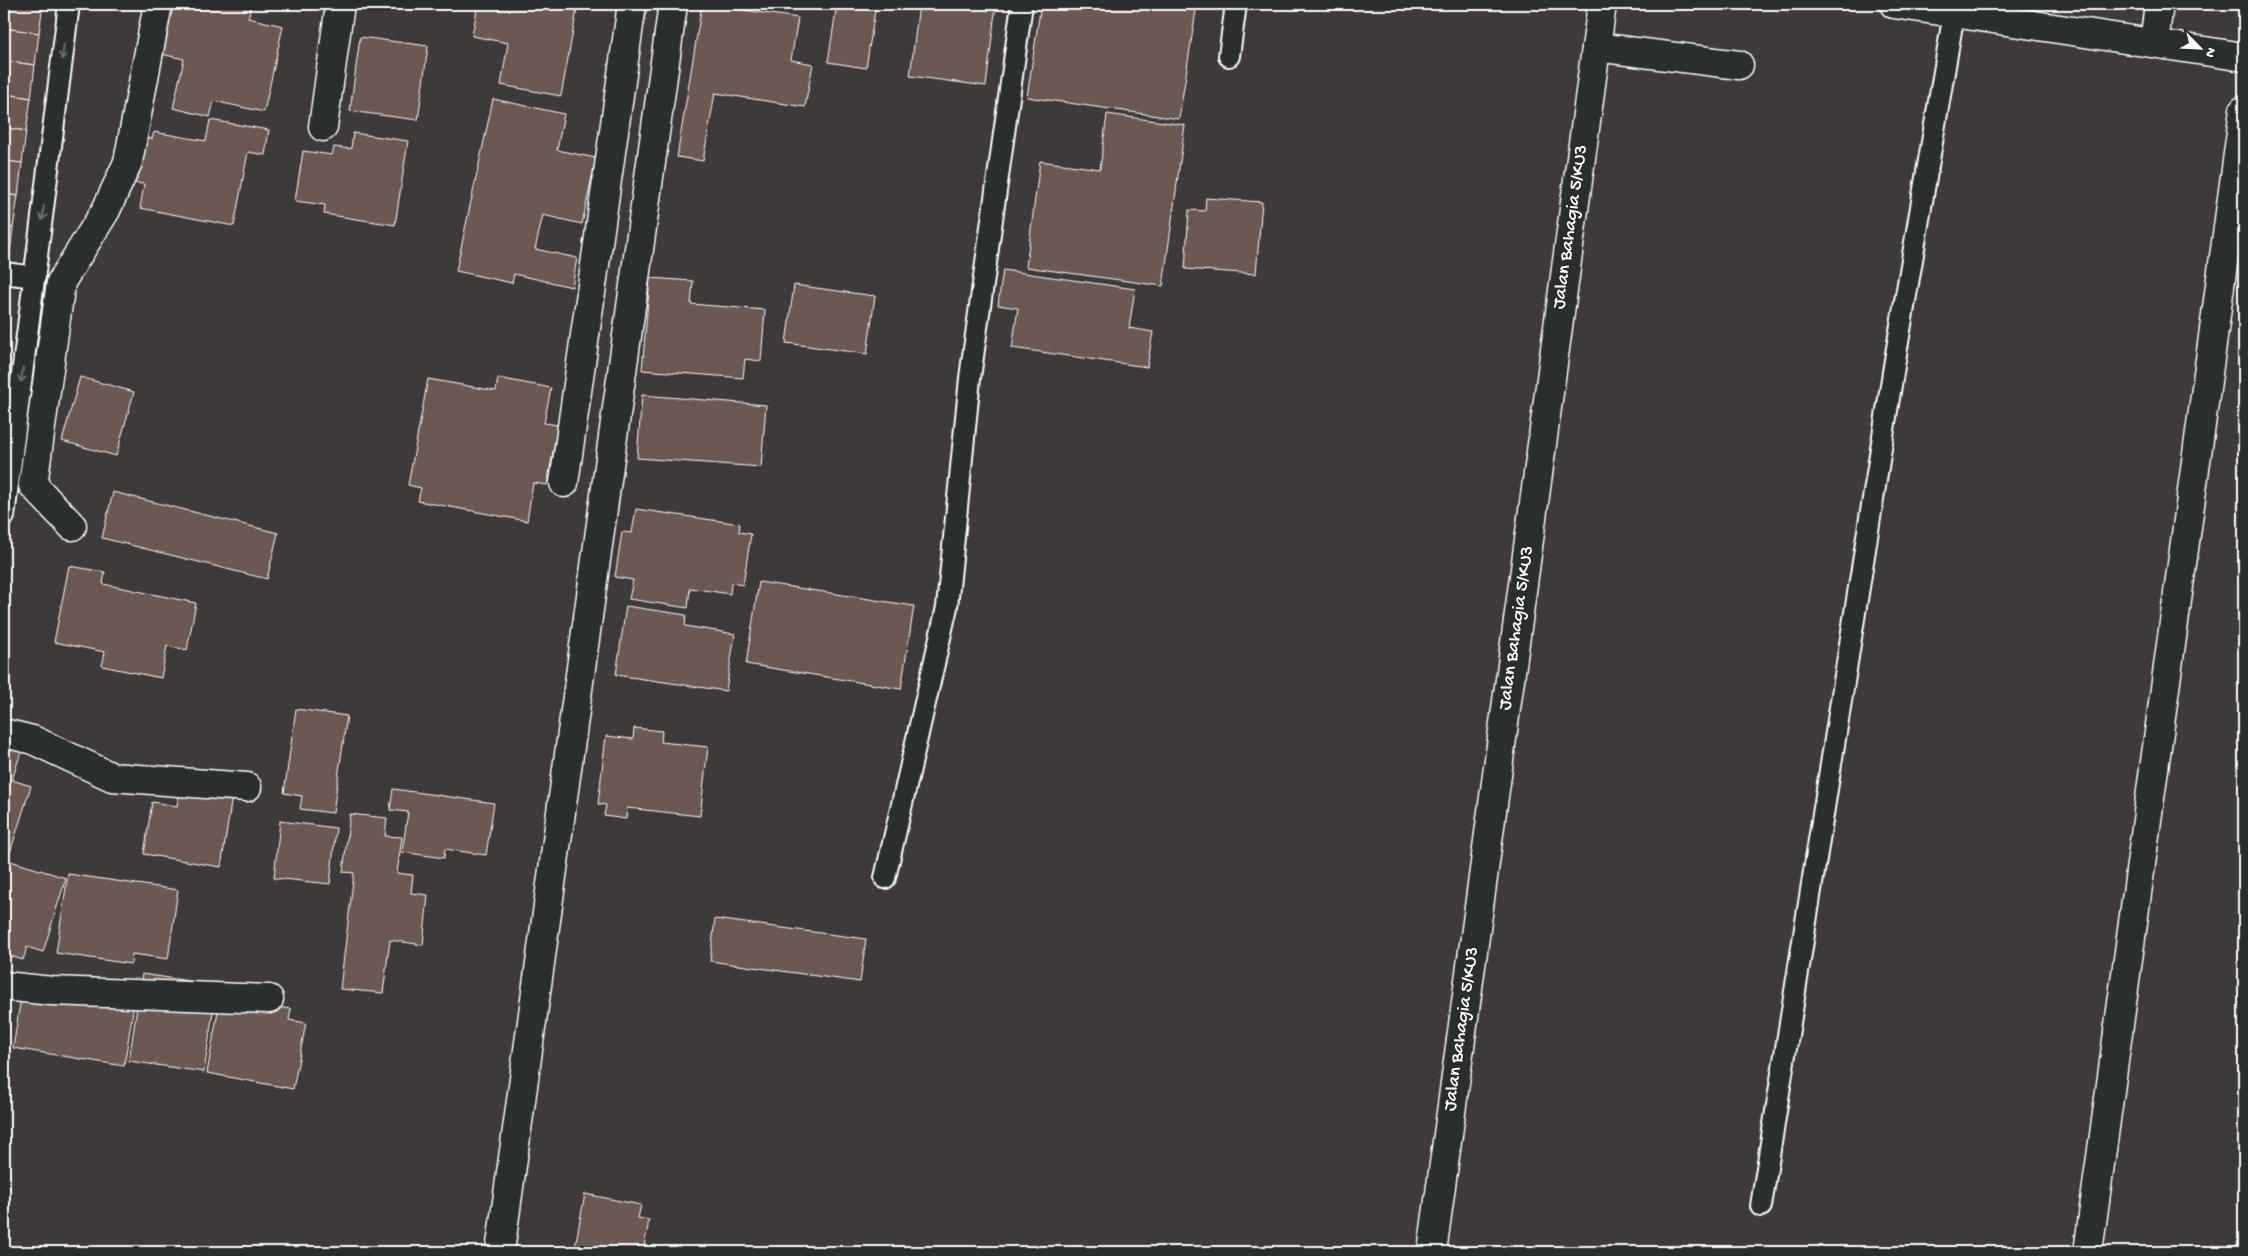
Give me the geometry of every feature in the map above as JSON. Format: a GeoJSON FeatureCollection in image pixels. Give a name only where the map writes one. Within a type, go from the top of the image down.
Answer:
{"type":"FeatureCollection","features":[{"type":"Feature","properties":{"kind":"street"},"geometry":{"type":"LineString","coordinates":[[72,526],[33,485],[61,282],[106,210],[128,162],[158,4]]}},
{"type":"Feature","properties":{"kind":"street"},"geometry":{"type":"LineString","coordinates":[[322,127],[340,4]]}},
{"type":"Feature","properties":{"kind":"street"},"geometry":{"type":"LineString","coordinates":[[564,483],[632,4]]}},
{"type":"Feature","properties":{"kind":"street"},"geometry":{"type":"LineString","coordinates":[[500,1252],[673,4]]}},
{"type":"Feature","properties":{"kind":"street","name":"Jalan Bahagia 5/KU3"},"geometry":{"type":"LineString","coordinates":[[1432,1252],[1602,4]]}},
{"type":"Feature","properties":{"kind":"street"},"geometry":{"type":"LineString","coordinates":[[1894,4],[1954,13],[1983,11],[2154,43],[2244,57]]}},
{"type":"Feature","properties":{"kind":"street"},"geometry":{"type":"LineString","coordinates":[[2154,43],[2159,4]]}},
{"type":"Feature","properties":{"kind":"street"},"geometry":{"type":"LineString","coordinates":[[1596,47],[1739,65]]}},
{"type":"Feature","properties":{"kind":"street"},"geometry":{"type":"LineString","coordinates":[[2088,1252],[2244,110]]}},
{"type":"Feature","properties":{"kind":"street"},"geometry":{"type":"LineString","coordinates":[[4,733],[33,740],[112,777],[247,787]]}},
{"type":"Feature","properties":{"kind":"street"},"geometry":{"type":"LineString","coordinates":[[4,986],[52,991],[269,999]]}},
{"type":"Feature","properties":{"kind":"lane"},"geometry":{"type":"LineString","coordinates":[[4,516],[70,4]]}},
{"type":"Feature","properties":{"kind":"lane"},"geometry":{"type":"LineString","coordinates":[[885,878],[947,607],[970,378],[1022,4]]}},
{"type":"Feature","properties":{"kind":"lane"},"geometry":{"type":"LineString","coordinates":[[1229,56],[1236,4]]}},
{"type":"Feature","properties":{"kind":"lane"},"geometry":{"type":"LineString","coordinates":[[1761,1206],[1894,370],[1954,13]]}},
{"type":"Feature","properties":{"kind":"lane"},"geometry":{"type":"LineString","coordinates":[[4,274],[35,277]]}},
{"type":"Feature","properties":{"kind":"building"},"geometry":{"type":"Polygon","coordinates":[[[4,4],[43,4],[39,33],[4,28],[4,4]]]}},
{"type":"Feature","properties":{"kind":"building"},"geometry":{"type":"Polygon","coordinates":[[[173,4],[236,4],[251,7],[248,18],[283,26],[264,112],[214,101],[210,117],[173,108],[184,59],[161,54],[173,4]]]}},
{"type":"Feature","properties":{"kind":"building"},"geometry":{"type":"Polygon","coordinates":[[[478,4],[578,4],[561,96],[501,85],[508,43],[472,36],[478,4]]]}},
{"type":"Feature","properties":{"kind":"building"},"geometry":{"type":"Polygon","coordinates":[[[702,4],[798,18],[791,60],[813,64],[805,107],[715,93],[703,161],[677,157],[702,4]]]}},
{"type":"Feature","properties":{"kind":"building"},"geometry":{"type":"Polygon","coordinates":[[[837,4],[876,4],[866,68],[828,62],[837,4]]]}},
{"type":"Feature","properties":{"kind":"building"},"geometry":{"type":"Polygon","coordinates":[[[919,4],[996,4],[986,86],[910,76],[919,4]]]}},
{"type":"Feature","properties":{"kind":"building"},"geometry":{"type":"Polygon","coordinates":[[[1041,4],[1197,4],[1179,119],[1027,97],[1041,4]]]}},
{"type":"Feature","properties":{"kind":"building"},"geometry":{"type":"Polygon","coordinates":[[[4,28],[39,33],[35,65],[4,61],[4,28]]]}},
{"type":"Feature","properties":{"kind":"building"},"geometry":{"type":"Polygon","coordinates":[[[360,37],[428,46],[418,120],[350,111],[360,37]]]}},
{"type":"Feature","properties":{"kind":"building"},"geometry":{"type":"Polygon","coordinates":[[[4,61],[35,65],[31,98],[4,94],[4,61]]]}},
{"type":"Feature","properties":{"kind":"building"},"geometry":{"type":"Polygon","coordinates":[[[4,94],[31,98],[26,131],[4,128],[4,94]]]}},
{"type":"Feature","properties":{"kind":"building"},"geometry":{"type":"Polygon","coordinates":[[[493,99],[564,114],[557,150],[596,158],[582,224],[543,215],[535,249],[577,258],[572,287],[514,274],[512,283],[456,271],[493,99]]]}},
{"type":"Feature","properties":{"kind":"building"},"geometry":{"type":"Polygon","coordinates":[[[1107,114],[1185,125],[1163,286],[1026,267],[1040,161],[1100,169],[1107,114]]]}},
{"type":"Feature","properties":{"kind":"building"},"geometry":{"type":"Polygon","coordinates":[[[210,120],[269,130],[265,155],[248,152],[234,226],[140,208],[144,184],[135,183],[144,137],[152,139],[154,132],[206,141],[210,120]]]}},
{"type":"Feature","properties":{"kind":"building"},"geometry":{"type":"Polygon","coordinates":[[[4,128],[26,131],[22,163],[4,161],[4,128]]]}},
{"type":"Feature","properties":{"kind":"building"},"geometry":{"type":"Polygon","coordinates":[[[353,133],[408,141],[395,225],[324,214],[325,205],[295,201],[303,151],[332,155],[334,147],[351,149],[353,133]]]}},
{"type":"Feature","properties":{"kind":"building"},"geometry":{"type":"Polygon","coordinates":[[[4,161],[22,163],[18,196],[4,194],[4,161]]]}},
{"type":"Feature","properties":{"kind":"building"},"geometry":{"type":"Polygon","coordinates":[[[4,194],[18,196],[13,228],[4,227],[4,194]]]}},
{"type":"Feature","properties":{"kind":"building"},"geometry":{"type":"Polygon","coordinates":[[[1206,198],[1262,202],[1256,274],[1185,269],[1189,210],[1205,211],[1206,198]]]}},
{"type":"Feature","properties":{"kind":"building"},"geometry":{"type":"Polygon","coordinates":[[[4,227],[13,228],[9,261],[4,260],[4,227]]]}},
{"type":"Feature","properties":{"kind":"building"},"geometry":{"type":"Polygon","coordinates":[[[1003,270],[1135,289],[1129,328],[1153,332],[1147,367],[1012,348],[1018,308],[998,305],[1003,270]]]}},
{"type":"Feature","properties":{"kind":"building"},"geometry":{"type":"Polygon","coordinates":[[[650,278],[693,281],[691,304],[765,310],[761,361],[745,359],[743,378],[642,370],[650,278]]]}},
{"type":"Feature","properties":{"kind":"building"},"geometry":{"type":"Polygon","coordinates":[[[794,285],[875,296],[867,354],[786,343],[794,285]]]}},
{"type":"Feature","properties":{"kind":"building"},"geometry":{"type":"Polygon","coordinates":[[[80,377],[134,392],[116,456],[62,441],[80,377]]]}},
{"type":"Feature","properties":{"kind":"building"},"geometry":{"type":"Polygon","coordinates":[[[498,378],[551,388],[544,423],[558,425],[547,485],[533,483],[527,521],[418,501],[421,488],[408,485],[428,379],[496,391],[498,378]]]}},
{"type":"Feature","properties":{"kind":"building"},"geometry":{"type":"Polygon","coordinates":[[[642,395],[766,405],[761,467],[637,458],[642,395]]]}},
{"type":"Feature","properties":{"kind":"building"},"geometry":{"type":"Polygon","coordinates":[[[113,492],[278,533],[267,579],[102,538],[113,492]]]}},
{"type":"Feature","properties":{"kind":"building"},"geometry":{"type":"Polygon","coordinates":[[[636,509],[740,524],[739,532],[751,534],[743,585],[731,583],[730,594],[690,588],[688,608],[629,599],[633,580],[615,577],[622,532],[632,533],[636,509]]]}},
{"type":"Feature","properties":{"kind":"building"},"geometry":{"type":"Polygon","coordinates":[[[69,566],[105,572],[103,584],[196,603],[187,650],[167,646],[161,678],[102,666],[105,652],[54,642],[69,566]]]}},
{"type":"Feature","properties":{"kind":"building"},"geometry":{"type":"Polygon","coordinates":[[[759,582],[914,606],[901,689],[746,664],[759,582]]]}},
{"type":"Feature","properties":{"kind":"building"},"geometry":{"type":"Polygon","coordinates":[[[626,606],[686,615],[685,626],[735,634],[726,691],[616,675],[626,606]]]}},
{"type":"Feature","properties":{"kind":"building"},"geometry":{"type":"Polygon","coordinates":[[[296,709],[347,716],[333,813],[300,809],[302,796],[284,793],[296,709]]]}},
{"type":"Feature","properties":{"kind":"building"},"geometry":{"type":"Polygon","coordinates":[[[634,728],[662,731],[661,742],[708,747],[700,816],[627,808],[626,819],[604,816],[606,805],[598,804],[606,736],[633,739],[634,728]]]}},
{"type":"Feature","properties":{"kind":"building"},"geometry":{"type":"Polygon","coordinates":[[[4,746],[21,752],[12,780],[31,786],[8,859],[4,858],[4,746]]]}},
{"type":"Feature","properties":{"kind":"building"},"geometry":{"type":"Polygon","coordinates":[[[180,789],[232,797],[221,867],[144,854],[152,802],[177,806],[180,789]]]}},
{"type":"Feature","properties":{"kind":"building"},"geometry":{"type":"Polygon","coordinates":[[[393,789],[494,803],[486,855],[445,849],[444,858],[402,852],[408,812],[390,810],[393,789]]]}},
{"type":"Feature","properties":{"kind":"building"},"geometry":{"type":"Polygon","coordinates":[[[350,814],[387,818],[385,836],[402,837],[397,873],[413,875],[411,893],[428,895],[423,945],[390,940],[383,993],[340,989],[354,873],[343,872],[350,814]]]}},
{"type":"Feature","properties":{"kind":"building"},"geometry":{"type":"Polygon","coordinates":[[[280,821],[336,828],[330,884],[274,878],[280,821]]]}},
{"type":"Feature","properties":{"kind":"building"},"geometry":{"type":"Polygon","coordinates":[[[4,859],[66,878],[43,952],[27,947],[23,960],[4,954],[4,859]]]}},
{"type":"Feature","properties":{"kind":"building"},"geometry":{"type":"Polygon","coordinates":[[[68,874],[178,890],[168,959],[132,954],[131,964],[56,953],[68,874]]]}},
{"type":"Feature","properties":{"kind":"building"},"geometry":{"type":"Polygon","coordinates":[[[715,919],[866,939],[860,982],[710,961],[715,919]]]}},
{"type":"Feature","properties":{"kind":"building"},"geometry":{"type":"Polygon","coordinates":[[[142,974],[217,985],[204,1072],[129,1061],[142,974]]]}},
{"type":"Feature","properties":{"kind":"building"},"geometry":{"type":"Polygon","coordinates":[[[23,985],[135,998],[124,1066],[13,1048],[23,985]]]}},
{"type":"Feature","properties":{"kind":"building"},"geometry":{"type":"Polygon","coordinates":[[[222,988],[265,1005],[291,1009],[289,1020],[306,1023],[293,1089],[207,1073],[222,988]]]}},
{"type":"Feature","properties":{"kind":"building"},"geometry":{"type":"Polygon","coordinates":[[[585,1194],[641,1205],[638,1218],[649,1220],[643,1252],[574,1252],[585,1194]]]}}]}
